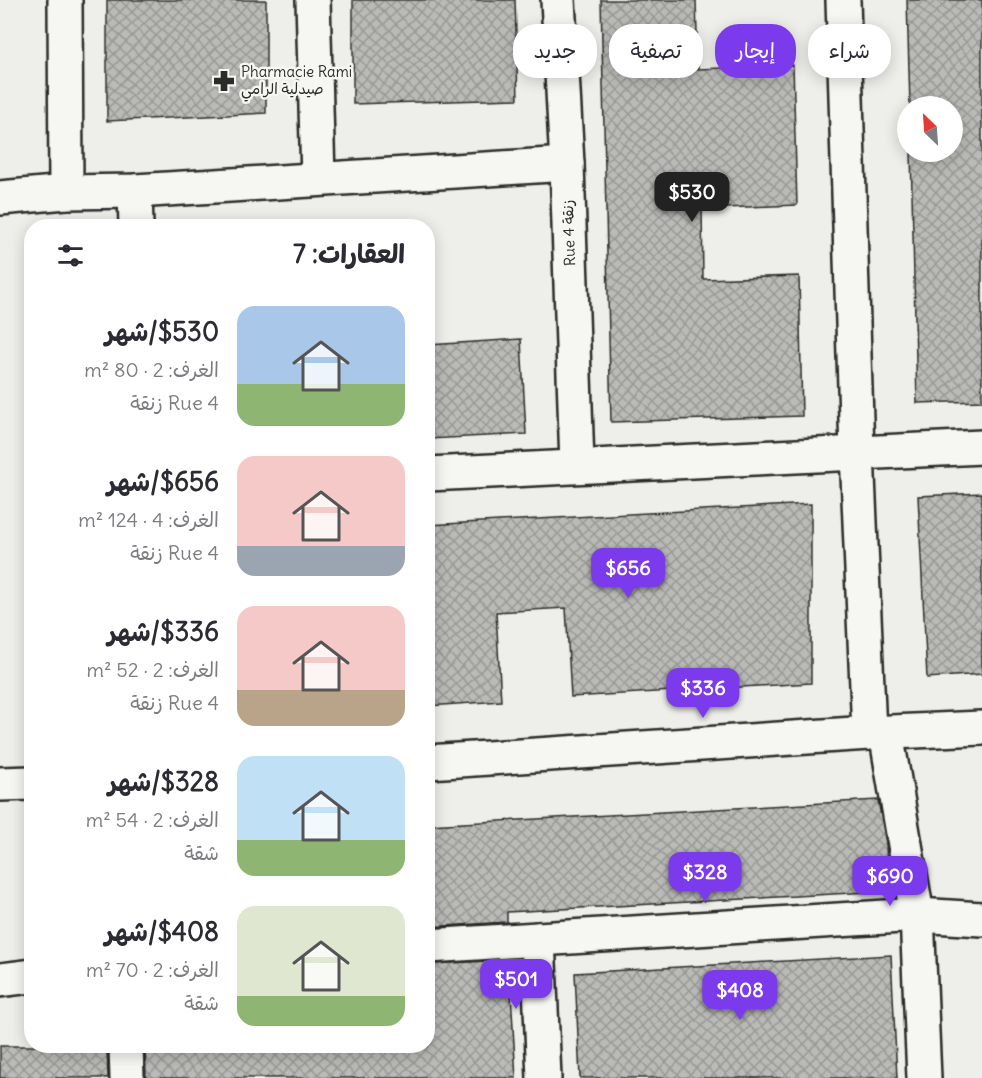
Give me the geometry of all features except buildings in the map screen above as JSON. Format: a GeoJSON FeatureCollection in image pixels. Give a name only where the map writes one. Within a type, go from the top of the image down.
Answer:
{"type":"FeatureCollection","features":[{"type":"Feature","properties":{"kind":"street"},"geometry":{"type":"LineString","coordinates":[[65,0],[66,192]]}},
{"type":"Feature","properties":{"kind":"street"},"geometry":{"type":"LineString","coordinates":[[313,0],[318,178]]}},
{"type":"Feature","properties":{"kind":"street","name":"Rue 4 زنقة"},"geometry":{"type":"LineString","coordinates":[[558,0],[567,164],[577,465]]}},
{"type":"Feature","properties":{"kind":"street"},"geometry":{"type":"LineString","coordinates":[[843,0],[857,452],[878,733],[917,915],[924,1078]]}},
{"type":"Feature","properties":{"kind":"street"},"geometry":{"type":"LineString","coordinates":[[0,198],[66,192],[135,191],[567,164]]}},
{"type":"Feature","properties":{"kind":"street"},"geometry":{"type":"LineString","coordinates":[[135,191],[136,219]]}},
{"type":"Feature","properties":{"kind":"street"},"geometry":{"type":"LineString","coordinates":[[435,474],[982,447]]}},
{"type":"Feature","properties":{"kind":"street"},"geometry":{"type":"LineString","coordinates":[[435,762],[982,728]]}},
{"type":"Feature","properties":{"kind":"street"},"geometry":{"type":"LineString","coordinates":[[0,784],[24,783]]}},
{"type":"Feature","properties":{"kind":"street"},"geometry":{"type":"LineString","coordinates":[[435,946],[917,915],[982,920]]}},
{"type":"Feature","properties":{"kind":"street"},"geometry":{"type":"LineString","coordinates":[[538,939],[544,1078]]}},
{"type":"Feature","properties":{"kind":"street"},"geometry":{"type":"LineString","coordinates":[[0,980],[24,977]]}},
{"type":"Feature","properties":{"kind":"street"},"geometry":{"type":"LineString","coordinates":[[126,1053],[127,1078]]}},
{"type":"Feature","properties":{"kind":"place","name":"Pharmacie Rami صيدلية الرامي"},"geometry":{"type":"Point","coordinates":[224,81]}}]}
